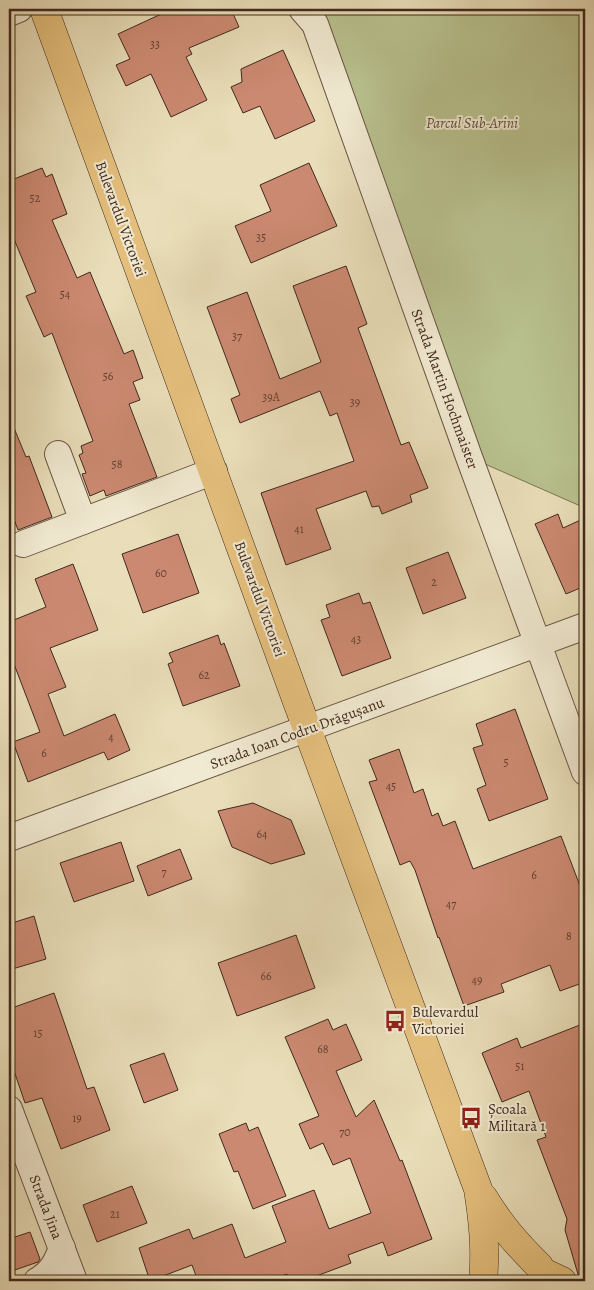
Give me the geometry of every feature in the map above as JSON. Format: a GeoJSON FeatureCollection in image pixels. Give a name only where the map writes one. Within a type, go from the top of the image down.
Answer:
{"type":"FeatureCollection","features":[{"type":"Feature","properties":{"kind":"main road","name":"Bulevardul Victoriei"},"geometry":{"type":"LineString","coordinates":[[44,9],[478,1189],[486,1257],[484,1281]]}},
{"type":"Feature","properties":{"kind":"main road","name":"Bulevardul Victoriei"},"geometry":{"type":"LineString","coordinates":[[478,1189],[508,1234],[550,1276]]}},
{"type":"Feature","properties":{"kind":"main road"},"geometry":{"type":"LineString","coordinates":[[484,1281],[495,1268],[505,1262],[523,1261],[550,1276]]}},
{"type":"Feature","properties":{"kind":"street"},"geometry":{"type":"LineString","coordinates":[[9,13],[19,9]]}},
{"type":"Feature","properties":{"kind":"street","name":"Strada Martin Hochmaister"},"geometry":{"type":"LineString","coordinates":[[302,9],[315,24],[585,772]]}},
{"type":"Feature","properties":{"kind":"street"},"geometry":{"type":"LineString","coordinates":[[58,454],[83,520]]}},
{"type":"Feature","properties":{"kind":"street"},"geometry":{"type":"LineString","coordinates":[[23,544],[214,471]]}},
{"type":"Feature","properties":{"kind":"street","name":"Strada Ioan Codru Drăgușanu"},"geometry":{"type":"LineString","coordinates":[[9,838],[585,626]]}},
{"type":"Feature","properties":{"kind":"street","name":"Strada Jina"},"geometry":{"type":"LineString","coordinates":[[9,1109],[74,1281]]}},
{"type":"Feature","properties":{"kind":"street","name":"Strada Jina"},"geometry":{"type":"LineString","coordinates":[[37,1281],[45,1277],[55,1266],[62,1248]]}},
{"type":"Feature","properties":{"kind":"green space","name":"Parcul Sub-Arini"},"geometry":{"type":"Polygon","coordinates":[[[302,9],[585,9],[585,508],[469,457],[302,9]]]}},
{"type":"Feature","properties":{"kind":"building"},"geometry":{"type":"Polygon","coordinates":[[[172,9],[231,9],[239,27],[189,48],[192,54],[186,57],[207,100],[171,117],[151,74],[126,86],[116,65],[130,59],[118,34],[172,9]]]}},
{"type":"Feature","properties":{"kind":"building"},"geometry":{"type":"Polygon","coordinates":[[[283,50],[315,121],[275,139],[260,106],[243,113],[231,87],[242,82],[241,69],[283,50]]]}},
{"type":"Feature","properties":{"kind":"building"},"geometry":{"type":"Polygon","coordinates":[[[309,163],[337,226],[251,263],[235,226],[271,211],[260,185],[309,163]]]}},
{"type":"Feature","properties":{"kind":"building"},"geometry":{"type":"Polygon","coordinates":[[[42,168],[46,177],[52,174],[67,214],[52,220],[77,278],[90,272],[124,354],[133,350],[143,378],[133,382],[140,400],[129,404],[157,477],[106,496],[104,490],[90,496],[82,474],[86,473],[79,455],[83,453],[81,446],[93,441],[52,333],[44,337],[26,296],[36,292],[9,227],[9,181],[42,168]]]}},
{"type":"Feature","properties":{"kind":"building"},"geometry":{"type":"Polygon","coordinates":[[[346,266],[367,324],[358,328],[401,445],[409,442],[428,488],[410,495],[412,502],[382,514],[379,506],[372,507],[366,491],[316,509],[331,549],[286,565],[261,493],[354,461],[337,413],[330,416],[320,391],[240,423],[231,399],[240,395],[207,307],[247,292],[280,379],[321,362],[293,286],[346,266]]]}},
{"type":"Feature","properties":{"kind":"building"},"geometry":{"type":"Polygon","coordinates":[[[9,416],[26,457],[29,456],[52,517],[18,530],[9,506],[9,416]]]}},
{"type":"Feature","properties":{"kind":"building"},"geometry":{"type":"Polygon","coordinates":[[[558,514],[563,528],[585,518],[585,586],[566,594],[535,524],[558,514]]]}},
{"type":"Feature","properties":{"kind":"building"},"geometry":{"type":"Polygon","coordinates":[[[178,534],[199,593],[143,613],[122,554],[178,534]]]}},
{"type":"Feature","properties":{"kind":"building"},"geometry":{"type":"Polygon","coordinates":[[[448,552],[466,598],[423,614],[406,568],[448,552]]]}},
{"type":"Feature","properties":{"kind":"building"},"geometry":{"type":"Polygon","coordinates":[[[73,564],[98,630],[50,648],[66,687],[48,694],[64,736],[115,714],[130,750],[108,760],[104,752],[28,782],[13,742],[40,732],[9,651],[9,622],[46,607],[35,579],[73,564]]]}},
{"type":"Feature","properties":{"kind":"building"},"geometry":{"type":"Polygon","coordinates":[[[359,593],[363,604],[370,602],[391,658],[342,676],[321,620],[330,617],[326,605],[359,593]]]}},
{"type":"Feature","properties":{"kind":"building"},"geometry":{"type":"Polygon","coordinates":[[[218,635],[221,645],[224,643],[240,686],[183,706],[168,664],[173,662],[169,653],[218,635]]]}},
{"type":"Feature","properties":{"kind":"building"},"geometry":{"type":"Polygon","coordinates":[[[515,709],[548,799],[489,821],[477,789],[486,785],[473,748],[483,745],[476,724],[515,709]]]}},
{"type":"Feature","properties":{"kind":"building"},"geometry":{"type":"Polygon","coordinates":[[[399,749],[414,793],[423,789],[432,816],[438,813],[443,826],[455,821],[473,869],[561,836],[585,899],[585,982],[560,991],[550,965],[501,984],[504,992],[464,1006],[415,870],[410,861],[400,865],[369,782],[377,780],[369,760],[399,749]]]}},
{"type":"Feature","properties":{"kind":"building"},"geometry":{"type":"Polygon","coordinates":[[[253,803],[291,820],[305,854],[271,864],[232,847],[218,811],[253,803]]]}},
{"type":"Feature","properties":{"kind":"building"},"geometry":{"type":"Polygon","coordinates":[[[121,842],[134,881],[74,902],[60,863],[121,842]]]}},
{"type":"Feature","properties":{"kind":"building"},"geometry":{"type":"Polygon","coordinates":[[[180,849],[192,879],[148,896],[137,866],[180,849]]]}},
{"type":"Feature","properties":{"kind":"building"},"geometry":{"type":"Polygon","coordinates":[[[34,916],[46,959],[9,970],[9,924],[34,916]]]}},
{"type":"Feature","properties":{"kind":"building"},"geometry":{"type":"Polygon","coordinates":[[[296,935],[315,988],[237,1016],[218,963],[296,935]]]}},
{"type":"Feature","properties":{"kind":"building"},"geometry":{"type":"Polygon","coordinates":[[[54,993],[87,1089],[94,1087],[110,1130],[61,1149],[42,1098],[25,1103],[9,1056],[9,1009],[54,993]]]}},
{"type":"Feature","properties":{"kind":"building"},"geometry":{"type":"Polygon","coordinates":[[[328,1019],[333,1030],[346,1024],[362,1060],[336,1071],[356,1117],[374,1100],[400,1161],[402,1160],[432,1239],[388,1256],[383,1242],[348,1255],[351,1263],[303,1281],[290,1281],[287,1274],[269,1281],[198,1281],[192,1265],[150,1281],[139,1248],[189,1229],[193,1239],[232,1224],[245,1258],[286,1242],[272,1206],[314,1190],[329,1229],[371,1213],[350,1158],[333,1165],[323,1143],[310,1149],[299,1124],[319,1116],[285,1037],[328,1019]]]}},
{"type":"Feature","properties":{"kind":"building"},"geometry":{"type":"Polygon","coordinates":[[[585,1023],[585,1281],[580,1281],[565,1230],[567,1219],[537,1140],[546,1137],[529,1091],[502,1102],[482,1053],[517,1038],[521,1048],[585,1023]]]}},
{"type":"Feature","properties":{"kind":"building"},"geometry":{"type":"Polygon","coordinates":[[[164,1053],[178,1090],[144,1103],[130,1065],[164,1053]]]}},
{"type":"Feature","properties":{"kind":"building"},"geometry":{"type":"Polygon","coordinates":[[[246,1123],[249,1131],[258,1127],[286,1196],[253,1209],[238,1171],[234,1172],[219,1134],[246,1123]]]}},
{"type":"Feature","properties":{"kind":"building"},"geometry":{"type":"Polygon","coordinates":[[[132,1186],[147,1223],[97,1242],[83,1205],[132,1186]]]}},
{"type":"Feature","properties":{"kind":"building"},"geometry":{"type":"Polygon","coordinates":[[[30,1232],[40,1259],[38,1262],[9,1272],[9,1239],[30,1232]]]}},
{"type":"Feature","properties":{"kind":"place","name":"Bulevardul Victoriei"},"geometry":{"type":"Point","coordinates":[395,1021]}},
{"type":"Feature","properties":{"kind":"place","name":"Școala Militară 1"},"geometry":{"type":"Point","coordinates":[471,1118]}}]}
